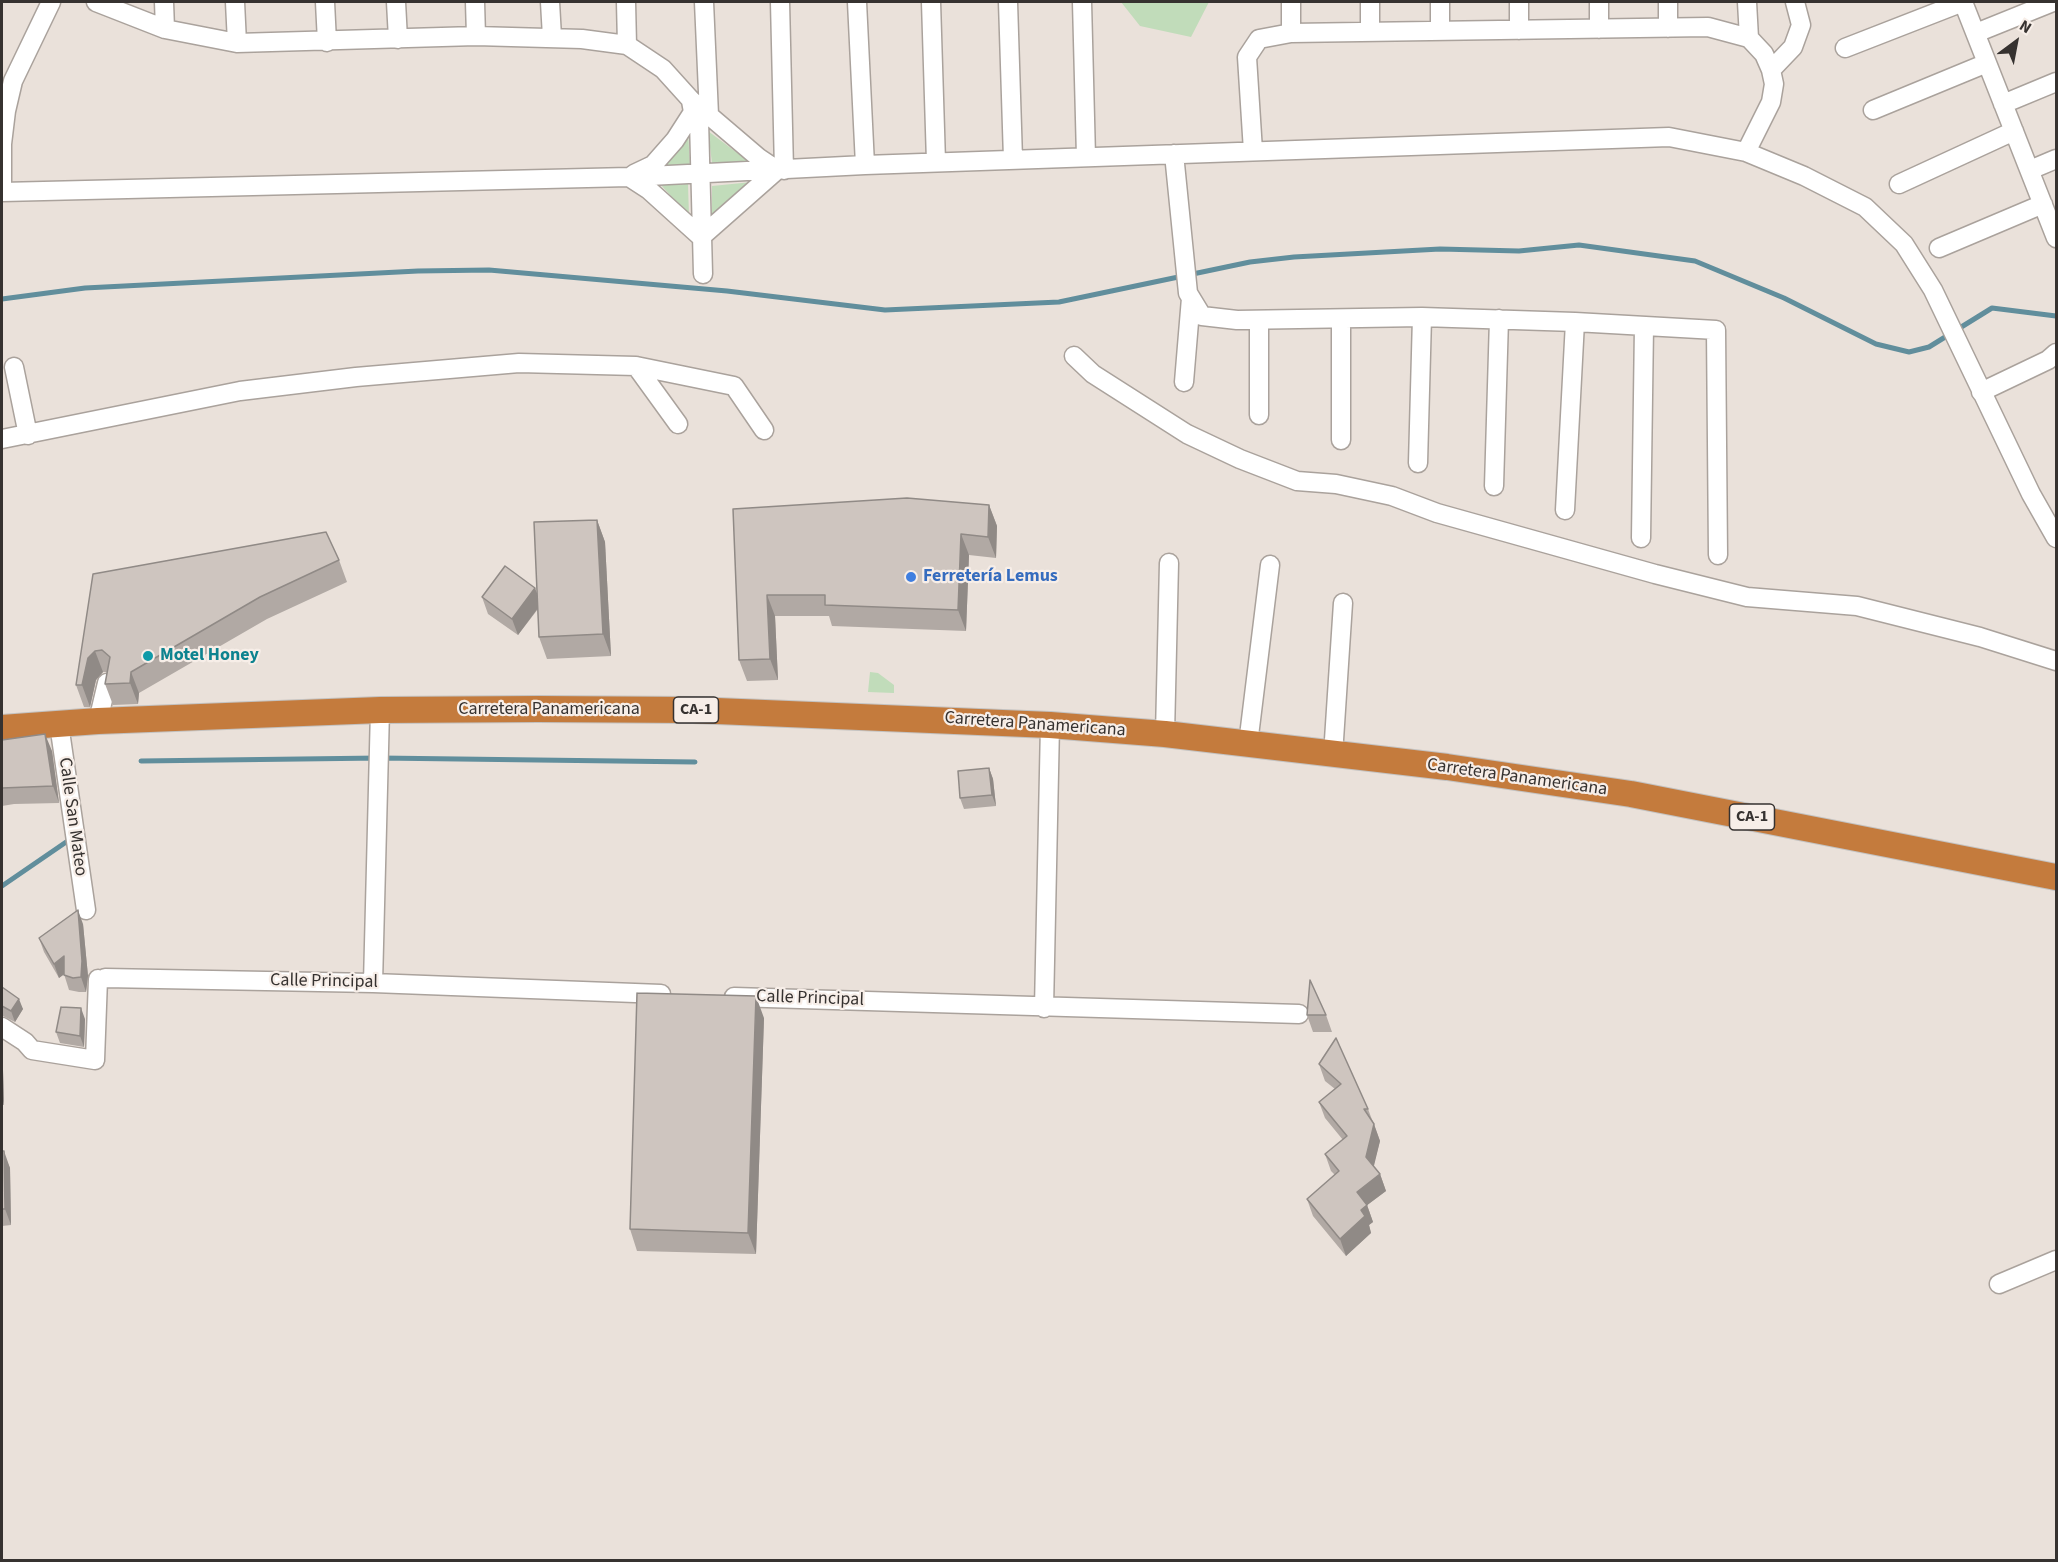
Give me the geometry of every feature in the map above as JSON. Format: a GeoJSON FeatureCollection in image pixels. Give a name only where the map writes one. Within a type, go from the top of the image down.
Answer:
{"type":"FeatureCollection","features":[{"type":"Feature","properties":{"kind":"highway","name":"Carretera Panamericana"},"geometry":{"type":"LineString","coordinates":[[2,728],[98,721],[380,710],[693,710],[1050,725],[1165,734],[1447,767],[1631,794],[2056,877]]}},
{"type":"Feature","properties":{"kind":"street"},"geometry":{"type":"LineString","coordinates":[[51,2],[13,81],[2,144],[2,192],[629,177],[1013,159],[1669,137],[1746,152],[1804,176],[1865,207],[1904,244],[1932,290],[2031,494],[2056,538]]}},
{"type":"Feature","properties":{"kind":"street"},"geometry":{"type":"LineString","coordinates":[[96,2],[165,29],[237,43],[476,36],[552,37],[627,45],[663,69],[691,100],[759,158],[781,170]]}},
{"type":"Feature","properties":{"kind":"street"},"geometry":{"type":"LineString","coordinates":[[164,2],[165,29]]}},
{"type":"Feature","properties":{"kind":"street"},"geometry":{"type":"LineString","coordinates":[[235,2],[237,43]]}},
{"type":"Feature","properties":{"kind":"street"},"geometry":{"type":"LineString","coordinates":[[325,2],[327,42]]}},
{"type":"Feature","properties":{"kind":"street"},"geometry":{"type":"LineString","coordinates":[[396,2],[398,39]]}},
{"type":"Feature","properties":{"kind":"street"},"geometry":{"type":"LineString","coordinates":[[475,2],[476,36]]}},
{"type":"Feature","properties":{"kind":"street"},"geometry":{"type":"LineString","coordinates":[[550,2],[552,37]]}},
{"type":"Feature","properties":{"kind":"street"},"geometry":{"type":"LineString","coordinates":[[626,2],[627,45]]}},
{"type":"Feature","properties":{"kind":"street"},"geometry":{"type":"LineString","coordinates":[[704,2],[709,115]]}},
{"type":"Feature","properties":{"kind":"street"},"geometry":{"type":"LineString","coordinates":[[780,2],[781,170]]}},
{"type":"Feature","properties":{"kind":"street"},"geometry":{"type":"LineString","coordinates":[[857,2],[865,165]]}},
{"type":"Feature","properties":{"kind":"street"},"geometry":{"type":"LineString","coordinates":[[931,2],[936,162]]}},
{"type":"Feature","properties":{"kind":"street"},"geometry":{"type":"LineString","coordinates":[[1008,2],[1013,159]]}},
{"type":"Feature","properties":{"kind":"street"},"geometry":{"type":"LineString","coordinates":[[1082,2],[1086,157]]}},
{"type":"Feature","properties":{"kind":"street"},"geometry":{"type":"LineString","coordinates":[[1291,33],[1292,2]]}},
{"type":"Feature","properties":{"kind":"street"},"geometry":{"type":"LineString","coordinates":[[1370,2],[1370,32]]}},
{"type":"Feature","properties":{"kind":"street"},"geometry":{"type":"LineString","coordinates":[[1440,2],[1440,31]]}},
{"type":"Feature","properties":{"kind":"street"},"geometry":{"type":"LineString","coordinates":[[1519,2],[1519,30]]}},
{"type":"Feature","properties":{"kind":"street"},"geometry":{"type":"LineString","coordinates":[[1599,2],[1599,29]]}},
{"type":"Feature","properties":{"kind":"street"},"geometry":{"type":"LineString","coordinates":[[1668,2],[1668,28]]}},
{"type":"Feature","properties":{"kind":"street"},"geometry":{"type":"LineString","coordinates":[[1748,2],[1749,39]]}},
{"type":"Feature","properties":{"kind":"street"},"geometry":{"type":"LineString","coordinates":[[1772,70],[1793,47],[1801,25],[1795,2]]}},
{"type":"Feature","properties":{"kind":"street"},"geometry":{"type":"LineString","coordinates":[[1845,48],[1963,2],[2056,238]]}},
{"type":"Feature","properties":{"kind":"street"},"geometry":{"type":"LineString","coordinates":[[1976,33],[2053,2]]}},
{"type":"Feature","properties":{"kind":"street"},"geometry":{"type":"LineString","coordinates":[[1253,151],[1247,57],[1258,39],[1291,33],[1708,27],[1749,39],[1764,54],[1772,70],[1774,84],[1772,102],[1746,152]]}},
{"type":"Feature","properties":{"kind":"street"},"geometry":{"type":"LineString","coordinates":[[1873,110],[1987,63]]}},
{"type":"Feature","properties":{"kind":"street"},"geometry":{"type":"LineString","coordinates":[[2003,104],[2056,82]]}},
{"type":"Feature","properties":{"kind":"street"},"geometry":{"type":"LineString","coordinates":[[629,177],[653,165],[675,140],[693,112],[691,100]]}},
{"type":"Feature","properties":{"kind":"street"},"geometry":{"type":"LineString","coordinates":[[691,100],[699,120],[703,274]]}},
{"type":"Feature","properties":{"kind":"street"},"geometry":{"type":"LineString","coordinates":[[1899,184],[2014,131]]}},
{"type":"Feature","properties":{"kind":"street"},"geometry":{"type":"LineString","coordinates":[[1174,154],[1190,295],[1184,382]]}},
{"type":"Feature","properties":{"kind":"street"},"geometry":{"type":"LineString","coordinates":[[2030,170],[2056,159]]}},
{"type":"Feature","properties":{"kind":"street"},"geometry":{"type":"LineString","coordinates":[[701,237],[781,170]]}},
{"type":"Feature","properties":{"kind":"street"},"geometry":{"type":"LineString","coordinates":[[629,177],[649,190],[701,237]]}},
{"type":"Feature","properties":{"kind":"street"},"geometry":{"type":"LineString","coordinates":[[1939,248],[2043,204]]}},
{"type":"Feature","properties":{"kind":"street"},"geometry":{"type":"LineString","coordinates":[[1190,295],[1202,316],[1258,320],[1422,317],[1716,330],[1718,555]]}},
{"type":"Feature","properties":{"kind":"street"},"geometry":{"type":"LineString","coordinates":[[1418,463],[1422,317]]}},
{"type":"Feature","properties":{"kind":"street"},"geometry":{"type":"LineString","coordinates":[[1341,318],[1341,440]]}},
{"type":"Feature","properties":{"kind":"street"},"geometry":{"type":"LineString","coordinates":[[1258,320],[1258,415]]}},
{"type":"Feature","properties":{"kind":"street"},"geometry":{"type":"LineString","coordinates":[[1494,486],[1499,320]]}},
{"type":"Feature","properties":{"kind":"street"},"geometry":{"type":"LineString","coordinates":[[1565,510],[1575,322]]}},
{"type":"Feature","properties":{"kind":"street"},"geometry":{"type":"LineString","coordinates":[[1641,538],[1644,326]]}},
{"type":"Feature","properties":{"kind":"street"},"geometry":{"type":"LineString","coordinates":[[1981,392],[2048,360],[2056,353]]}},
{"type":"Feature","properties":{"kind":"street"},"geometry":{"type":"LineString","coordinates":[[1074,356],[1093,374],[1186,434],[1240,459],[1297,481],[1336,484],[1392,496],[1437,513],[1655,574],[1747,597],[1857,606],[1980,638],[2056,661]]}},
{"type":"Feature","properties":{"kind":"street"},"geometry":{"type":"LineString","coordinates":[[2,439],[240,391],[356,377],[519,363],[636,366],[734,386],[764,430]]}},
{"type":"Feature","properties":{"kind":"street"},"geometry":{"type":"LineString","coordinates":[[636,366],[678,424]]}},
{"type":"Feature","properties":{"kind":"street"},"geometry":{"type":"LineString","coordinates":[[14,368],[28,435]]}},
{"type":"Feature","properties":{"kind":"street"},"geometry":{"type":"LineString","coordinates":[[1165,734],[1169,563]]}},
{"type":"Feature","properties":{"kind":"street"},"geometry":{"type":"LineString","coordinates":[[1248,744],[1270,565]]}},
{"type":"Feature","properties":{"kind":"street"},"geometry":{"type":"LineString","coordinates":[[1333,755],[1343,603]]}},
{"type":"Feature","properties":{"kind":"street"},"geometry":{"type":"LineString","coordinates":[[98,721],[107,683]]}},
{"type":"Feature","properties":{"kind":"street"},"geometry":{"type":"LineString","coordinates":[[374,983],[380,710]]}},
{"type":"Feature","properties":{"kind":"street","name":"Calle San Mateo"},"geometry":{"type":"LineString","coordinates":[[59,723],[86,910]]}},
{"type":"Feature","properties":{"kind":"street"},"geometry":{"type":"LineString","coordinates":[[1044,1008],[1050,725]]}},
{"type":"Feature","properties":{"kind":"street","name":"Calle Principal"},"geometry":{"type":"LineString","coordinates":[[2,1027],[32,1050],[95,1060],[102,978],[374,983],[676,995]]}},
{"type":"Feature","properties":{"kind":"street","name":"Calle Principal"},"geometry":{"type":"LineString","coordinates":[[718,996],[1044,1008],[1299,1014]]}},
{"type":"Feature","properties":{"kind":"street"},"geometry":{"type":"LineString","coordinates":[[1999,1284],[2056,1260]]}},
{"type":"Feature","properties":{"kind":"green space"},"geometry":{"type":"Polygon","coordinates":[[[1121,2],[1209,2],[1191,37],[1140,26],[1121,2]]]}},
{"type":"Feature","properties":{"kind":"green space"},"geometry":{"type":"Polygon","coordinates":[[[688,131],[690,165],[661,165],[688,131]]]}},
{"type":"Feature","properties":{"kind":"green space"},"geometry":{"type":"Polygon","coordinates":[[[708,131],[752,164],[712,163],[708,131]]]}},
{"type":"Feature","properties":{"kind":"green space"},"geometry":{"type":"Polygon","coordinates":[[[752,182],[712,220],[712,186],[752,182]]]}},
{"type":"Feature","properties":{"kind":"green space"},"geometry":{"type":"Polygon","coordinates":[[[688,184],[689,216],[661,185],[688,184]]]}},
{"type":"Feature","properties":{"kind":"green space"},"geometry":{"type":"Polygon","coordinates":[[[870,672],[878,673],[894,685],[894,693],[868,692],[870,672]]]}},
{"type":"Feature","properties":{"kind":"building"},"geometry":{"type":"Polygon","coordinates":[[[907,498],[989,505],[988,537],[961,534],[958,610],[825,605],[825,595],[767,595],[770,659],[739,660],[733,509],[907,498]]]}},
{"type":"Feature","properties":{"kind":"building"},"geometry":{"type":"Polygon","coordinates":[[[597,520],[603,634],[539,637],[534,522],[597,520]]]}},
{"type":"Feature","properties":{"kind":"building","name":"Motel Honey"},"geometry":{"type":"Polygon","coordinates":[[[326,532],[339,560],[260,597],[131,672],[130,683],[105,684],[110,657],[102,650],[95,651],[88,658],[82,685],[76,685],[93,574],[326,532]]]}},
{"type":"Feature","properties":{"kind":"building"},"geometry":{"type":"Polygon","coordinates":[[[505,566],[535,588],[512,619],[482,597],[505,566]]]}},
{"type":"Feature","properties":{"kind":"building"},"geometry":{"type":"Polygon","coordinates":[[[45,734],[53,786],[2,788],[2,740],[45,734]]]}},
{"type":"Feature","properties":{"kind":"building"},"geometry":{"type":"Polygon","coordinates":[[[989,768],[992,795],[960,798],[958,771],[989,768]]]}},
{"type":"Feature","properties":{"kind":"building"},"geometry":{"type":"Polygon","coordinates":[[[78,910],[81,977],[73,978],[64,975],[64,956],[54,964],[39,938],[78,910]]]}},
{"type":"Feature","properties":{"kind":"building"},"geometry":{"type":"Polygon","coordinates":[[[1310,980],[1326,1015],[1307,1015],[1310,980]]]}},
{"type":"Feature","properties":{"kind":"building"},"geometry":{"type":"Polygon","coordinates":[[[2,987],[19,999],[11,1011],[2,1006],[2,987]]]}},
{"type":"Feature","properties":{"kind":"building"},"geometry":{"type":"Polygon","coordinates":[[[637,993],[756,996],[748,1233],[630,1229],[637,993]]]}},
{"type":"Feature","properties":{"kind":"building"},"geometry":{"type":"Polygon","coordinates":[[[61,1007],[81,1008],[80,1036],[56,1032],[61,1007]]]}},
{"type":"Feature","properties":{"kind":"building"},"geometry":{"type":"Polygon","coordinates":[[[1336,1038],[1368,1109],[1364,1109],[1374,1124],[1366,1157],[1380,1174],[1357,1192],[1367,1205],[1361,1210],[1365,1216],[1340,1239],[1307,1199],[1339,1171],[1325,1154],[1347,1136],[1319,1102],[1341,1084],[1319,1064],[1336,1038]]]}},
{"type":"Feature","properties":{"kind":"building"},"geometry":{"type":"Polygon","coordinates":[[[2,1151],[4,1151],[5,1209],[2,1209],[2,1151]]]}},
{"type":"Feature","properties":{"kind":"waterway"},"geometry":{"type":"LineString","coordinates":[[2,299],[85,288],[418,271],[489,270],[727,291],[885,310],[1059,302],[1250,262],[1294,257],[1440,249],[1519,251],[1579,245],[1695,261],[1784,298],[1876,344],[1909,352],[1929,347],[1992,308],[2056,316]]}},
{"type":"Feature","properties":{"kind":"waterway"},"geometry":{"type":"LineString","coordinates":[[141,761],[380,758],[695,762]]}},
{"type":"Feature","properties":{"kind":"waterway"},"geometry":{"type":"LineString","coordinates":[[2,886],[72,838]]}},
{"type":"Feature","properties":{"kind":"place","name":"Ferretería Lemus"},"geometry":{"type":"Point","coordinates":[911,577]}},
{"type":"Feature","properties":{"kind":"place","name":"Motel Honey"},"geometry":{"type":"Point","coordinates":[148,656]}}]}
